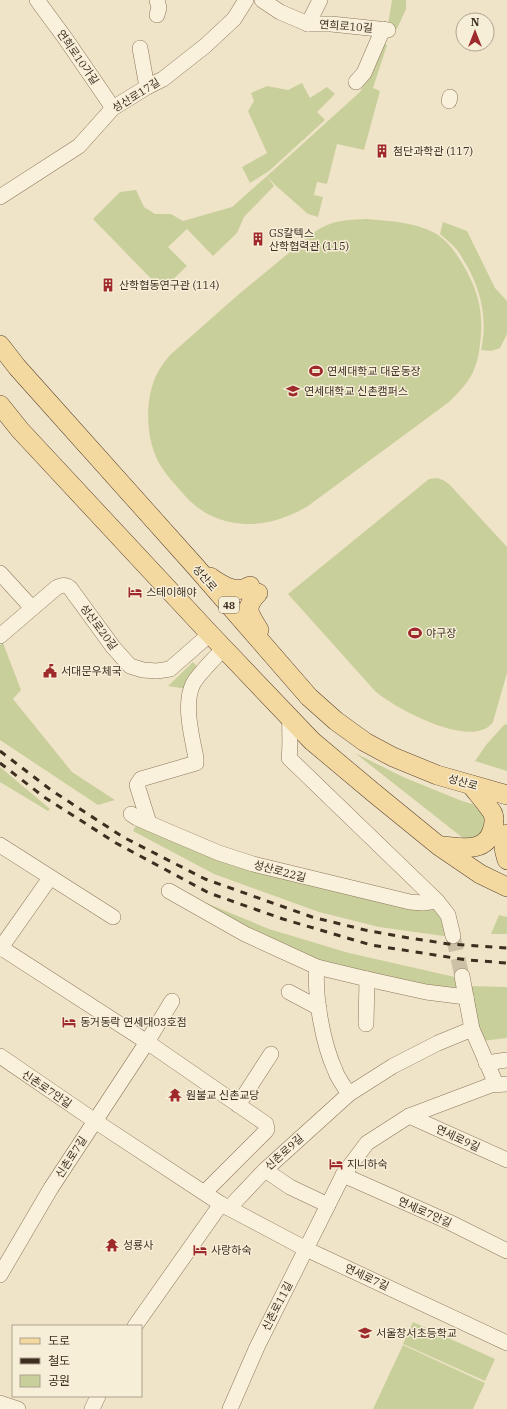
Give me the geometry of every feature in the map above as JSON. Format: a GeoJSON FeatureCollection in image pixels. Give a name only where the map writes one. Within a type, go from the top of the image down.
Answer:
{"type":"FeatureCollection","features":[{"type":"Feature","properties":{"kind":"main road","name":"성산로"},"geometry":{"type":"LineString","coordinates":[[1,343],[17,367],[195,566],[309,697],[336,721],[365,742],[393,757],[430,772],[507,795]]}},
{"type":"Feature","properties":{"kind":"main road"},"geometry":{"type":"LineString","coordinates":[[0,405],[20,430],[210,634],[312,740],[340,765],[439,846],[480,874],[507,886]]}},
{"type":"Feature","properties":{"kind":"main road"},"geometry":{"type":"LineString","coordinates":[[195,566],[226,587],[240,590],[254,589],[249,605],[249,614],[282,665]]}},
{"type":"Feature","properties":{"kind":"main road"},"geometry":{"type":"LineString","coordinates":[[439,846],[468,848],[480,846],[490,838],[493,828],[492,813],[471,785]]}},
{"type":"Feature","properties":{"kind":"main road"},"geometry":{"type":"LineString","coordinates":[[507,834],[504,844],[504,851],[507,860]]}},
{"type":"Feature","properties":{"kind":"street","name":"성산로17길"},"geometry":{"type":"LineString","coordinates":[[0,197],[79,146],[113,108],[163,79],[205,46],[234,19],[246,0]]}},
{"type":"Feature","properties":{"kind":"street","name":"연희로10길"},"geometry":{"type":"LineString","coordinates":[[262,0],[280,12],[308,24],[331,24],[386,30],[364,73],[356,82]]}},
{"type":"Feature","properties":{"kind":"street","name":"연희로10길"},"geometry":{"type":"LineString","coordinates":[[308,24],[320,0]]}},
{"type":"Feature","properties":{"kind":"street","name":"연희로10가길"},"geometry":{"type":"LineString","coordinates":[[44,2],[65,38],[113,108]]}},
{"type":"Feature","properties":{"kind":"street"},"geometry":{"type":"LineString","coordinates":[[140,48],[147,87]]}},
{"type":"Feature","properties":{"kind":"street"},"geometry":{"type":"LineString","coordinates":[[0,573],[32,608]]}},
{"type":"Feature","properties":{"kind":"street","name":"성산로20길"},"geometry":{"type":"LineString","coordinates":[[0,636],[60,586],[67,585],[130,666],[143,670],[170,668],[210,634]]}},
{"type":"Feature","properties":{"kind":"street"},"geometry":{"type":"LineString","coordinates":[[149,823],[137,785],[141,779],[196,763],[189,718],[191,690],[196,680],[224,648]]}},
{"type":"Feature","properties":{"kind":"street"},"geometry":{"type":"LineString","coordinates":[[290,716],[289,733],[291,741],[289,758],[437,901],[448,915],[453,936]]}},
{"type":"Feature","properties":{"kind":"street","name":"성산로22길"},"geometry":{"type":"LineString","coordinates":[[131,814],[219,852],[253,864],[410,902],[423,903],[437,901]]}},
{"type":"Feature","properties":{"kind":"street"},"geometry":{"type":"LineString","coordinates":[[0,845],[113,917]]}},
{"type":"Feature","properties":{"kind":"street"},"geometry":{"type":"LineString","coordinates":[[50,878],[0,948],[147,1042],[266,1124],[267,1129],[204,1192]]}},
{"type":"Feature","properties":{"kind":"street"},"geometry":{"type":"LineString","coordinates":[[169,892],[245,934],[317,966],[426,992],[466,997]]}},
{"type":"Feature","properties":{"kind":"street"},"geometry":{"type":"LineString","coordinates":[[317,966],[319,1008],[324,1034],[335,1072],[349,1094]]}},
{"type":"Feature","properties":{"kind":"street"},"geometry":{"type":"LineString","coordinates":[[462,976],[472,1029],[486,1063],[501,1084]]}},
{"type":"Feature","properties":{"kind":"street"},"geometry":{"type":"LineString","coordinates":[[366,1024],[367,979]]}},
{"type":"Feature","properties":{"kind":"street"},"geometry":{"type":"LineString","coordinates":[[289,992],[319,1008]]}},
{"type":"Feature","properties":{"kind":"street","name":"신촌로7길"},"geometry":{"type":"LineString","coordinates":[[0,1275],[51,1188],[147,1042],[172,1001]]}},
{"type":"Feature","properties":{"kind":"street","name":"신촌로9길"},"geometry":{"type":"LineString","coordinates":[[136,1325],[225,1206],[349,1094],[393,1066],[438,1043],[472,1029]]}},
{"type":"Feature","properties":{"kind":"street"},"geometry":{"type":"LineString","coordinates":[[238,1105],[271,1054]]}},
{"type":"Feature","properties":{"kind":"street","name":"신촌로7안길"},"geometry":{"type":"LineString","coordinates":[[0,1056],[95,1121]]}},
{"type":"Feature","properties":{"kind":"street"},"geometry":{"type":"LineString","coordinates":[[486,1063],[507,1060]]}},
{"type":"Feature","properties":{"kind":"street","name":"신촌로11길"},"geometry":{"type":"LineString","coordinates":[[230,1409],[257,1347],[343,1175],[367,1143],[409,1116],[468,1093],[501,1084]]}},
{"type":"Feature","properties":{"kind":"street","name":"연세로9길"},"geometry":{"type":"LineString","coordinates":[[409,1116],[507,1160]]}},
{"type":"Feature","properties":{"kind":"street"},"geometry":{"type":"LineString","coordinates":[[95,1121],[225,1206]]}},
{"type":"Feature","properties":{"kind":"street"},"geometry":{"type":"LineString","coordinates":[[265,1170],[290,1187],[328,1205]]}},
{"type":"Feature","properties":{"kind":"street","name":"연세로7안길"},"geometry":{"type":"LineString","coordinates":[[343,1175],[448,1222],[507,1251]]}},
{"type":"Feature","properties":{"kind":"street","name":"연세로7길"},"geometry":{"type":"LineString","coordinates":[[225,1206],[306,1248],[507,1343]]}},
{"type":"Feature","properties":{"kind":"street"},"geometry":{"type":"LineString","coordinates":[[92,1409],[98,1397]]}},
{"type":"Feature","properties":{"kind":"street"},"geometry":{"type":"LineString","coordinates":[[0,1403],[18,1409]]}},
{"type":"Feature","properties":{"kind":"green space"},"geometry":{"type":"Polygon","coordinates":[[[392,0],[406,0],[406,9],[397,29],[388,24],[392,0]]]}},
{"type":"Feature","properties":{"kind":"green space"},"geometry":{"type":"Polygon","coordinates":[[[384,43],[387,45],[373,88],[380,91],[364,150],[337,144],[327,184],[317,182],[314,195],[323,197],[318,217],[308,214],[267,176],[360,92],[384,43]]]}},
{"type":"Feature","properties":{"kind":"green space"},"geometry":{"type":"Polygon","coordinates":[[[302,83],[310,98],[327,87],[335,94],[317,112],[325,120],[269,171],[250,183],[242,167],[267,153],[248,111],[254,101],[251,93],[267,86],[288,90],[302,83]]]}},
{"type":"Feature","properties":{"kind":"green space"},"geometry":{"type":"Polygon","coordinates":[[[267,176],[274,186],[244,217],[237,233],[213,256],[187,229],[168,247],[187,266],[162,290],[93,219],[120,192],[136,190],[144,207],[155,214],[171,214],[183,221],[232,207],[267,176]]]}},
{"type":"Feature","properties":{"kind":"green space","name":"연세대학교 대운동장"},"geometry":{"type":"Polygon","coordinates":[[[367,219],[401,222],[433,232],[443,239],[459,257],[474,286],[481,314],[479,352],[476,365],[471,376],[464,387],[449,402],[308,506],[299,511],[270,522],[250,524],[240,524],[215,518],[190,501],[168,477],[153,448],[148,424],[148,412],[151,389],[158,372],[170,355],[239,294],[313,233],[332,223],[367,219]]]}},
{"type":"Feature","properties":{"kind":"green space"},"geometry":{"type":"Polygon","coordinates":[[[443,222],[467,231],[495,288],[507,301],[507,334],[500,348],[491,351],[481,350],[484,328],[482,306],[476,284],[459,253],[452,244],[440,234],[443,222]]]}},
{"type":"Feature","properties":{"kind":"green space","name":"야구장"},"geometry":{"type":"Polygon","coordinates":[[[437,478],[449,484],[507,547],[507,673],[493,722],[483,730],[469,732],[434,724],[415,716],[385,698],[375,691],[288,594],[429,479],[437,478]]]}},
{"type":"Feature","properties":{"kind":"green space"},"geometry":{"type":"Polygon","coordinates":[[[3,643],[21,690],[13,699],[72,772],[115,800],[98,805],[0,740],[0,645],[3,643]]]}},
{"type":"Feature","properties":{"kind":"green space"},"geometry":{"type":"Polygon","coordinates":[[[193,662],[200,670],[187,689],[168,686],[193,662]]]}},
{"type":"Feature","properties":{"kind":"green space"},"geometry":{"type":"Polygon","coordinates":[[[505,724],[507,725],[507,771],[475,761],[486,745],[505,724]]]}},
{"type":"Feature","properties":{"kind":"green space"},"geometry":{"type":"Polygon","coordinates":[[[355,753],[403,777],[462,801],[482,807],[489,830],[468,842],[355,753]]]}},
{"type":"Feature","properties":{"kind":"green space"},"geometry":{"type":"Polygon","coordinates":[[[0,767],[50,809],[48,811],[0,782],[0,767]]]}},
{"type":"Feature","properties":{"kind":"green space"},"geometry":{"type":"Polygon","coordinates":[[[136,825],[436,905],[451,937],[379,927],[319,912],[214,874],[133,831],[136,825]]]}},
{"type":"Feature","properties":{"kind":"green space"},"geometry":{"type":"Polygon","coordinates":[[[199,900],[269,929],[349,953],[455,977],[458,993],[328,964],[279,947],[199,900]]]}},
{"type":"Feature","properties":{"kind":"green space"},"geometry":{"type":"Polygon","coordinates":[[[499,915],[507,917],[507,934],[491,934],[499,915]]]}},
{"type":"Feature","properties":{"kind":"green space"},"geometry":{"type":"Polygon","coordinates":[[[470,986],[507,987],[507,1038],[482,1041],[470,986]]]}},
{"type":"Feature","properties":{"kind":"green space"},"geometry":{"type":"Polygon","coordinates":[[[413,1322],[495,1359],[485,1381],[403,1344],[413,1322]]]}},
{"type":"Feature","properties":{"kind":"green space"},"geometry":{"type":"Polygon","coordinates":[[[403,1345],[485,1383],[473,1409],[373,1409],[403,1345]]]}},
{"type":"Feature","properties":{"kind":"tunnel"},"geometry":{"type":"LineString","coordinates":[[453,936],[462,976]]}},
{"type":"Feature","properties":{"kind":"railway"},"geometry":{"type":"LineString","coordinates":[[0,751],[51,790],[123,837],[205,879],[312,917],[365,930],[449,944],[507,948]]}},
{"type":"Feature","properties":{"kind":"railway"},"geometry":{"type":"LineString","coordinates":[[0,763],[44,797],[116,843],[209,893],[283,919],[371,945],[467,960],[507,963]]}},
{"type":"Feature","properties":{"kind":"place","name":"첨단과학관 (117)"},"geometry":{"type":"Point","coordinates":[382,151]}},
{"type":"Feature","properties":{"kind":"place","name":"GS칼텍스 산학협력관 (115)"},"geometry":{"type":"Point","coordinates":[258,239]}},
{"type":"Feature","properties":{"kind":"place","name":"산학협동연구관 (114)"},"geometry":{"type":"Point","coordinates":[108,285]}},
{"type":"Feature","properties":{"kind":"place","name":"연세대학교 대운동장"},"geometry":{"type":"Point","coordinates":[316,371]}},
{"type":"Feature","properties":{"kind":"place","name":"연세대학교 신촌캠퍼스"},"geometry":{"type":"Point","coordinates":[293,391]}},
{"type":"Feature","properties":{"kind":"place","name":"스테이해야"},"geometry":{"type":"Point","coordinates":[135,592]}},
{"type":"Feature","properties":{"kind":"place","name":"야구장"},"geometry":{"type":"Point","coordinates":[415,633]}},
{"type":"Feature","properties":{"kind":"place","name":"서대문우체국"},"geometry":{"type":"Point","coordinates":[50,671]}},
{"type":"Feature","properties":{"kind":"place","name":"동거동락 연세대03호점"},"geometry":{"type":"Point","coordinates":[69,1022]}},
{"type":"Feature","properties":{"kind":"place","name":"원불교 신촌교당"},"geometry":{"type":"Point","coordinates":[175,1095]}},
{"type":"Feature","properties":{"kind":"place","name":"지니하숙"},"geometry":{"type":"Point","coordinates":[336,1164]}},
{"type":"Feature","properties":{"kind":"place","name":"성룡사"},"geometry":{"type":"Point","coordinates":[112,1245]}},
{"type":"Feature","properties":{"kind":"place","name":"사랑하숙"},"geometry":{"type":"Point","coordinates":[200,1250]}},
{"type":"Feature","properties":{"kind":"place","name":"서울창서초등학교"},"geometry":{"type":"Point","coordinates":[365,1333]}}]}
